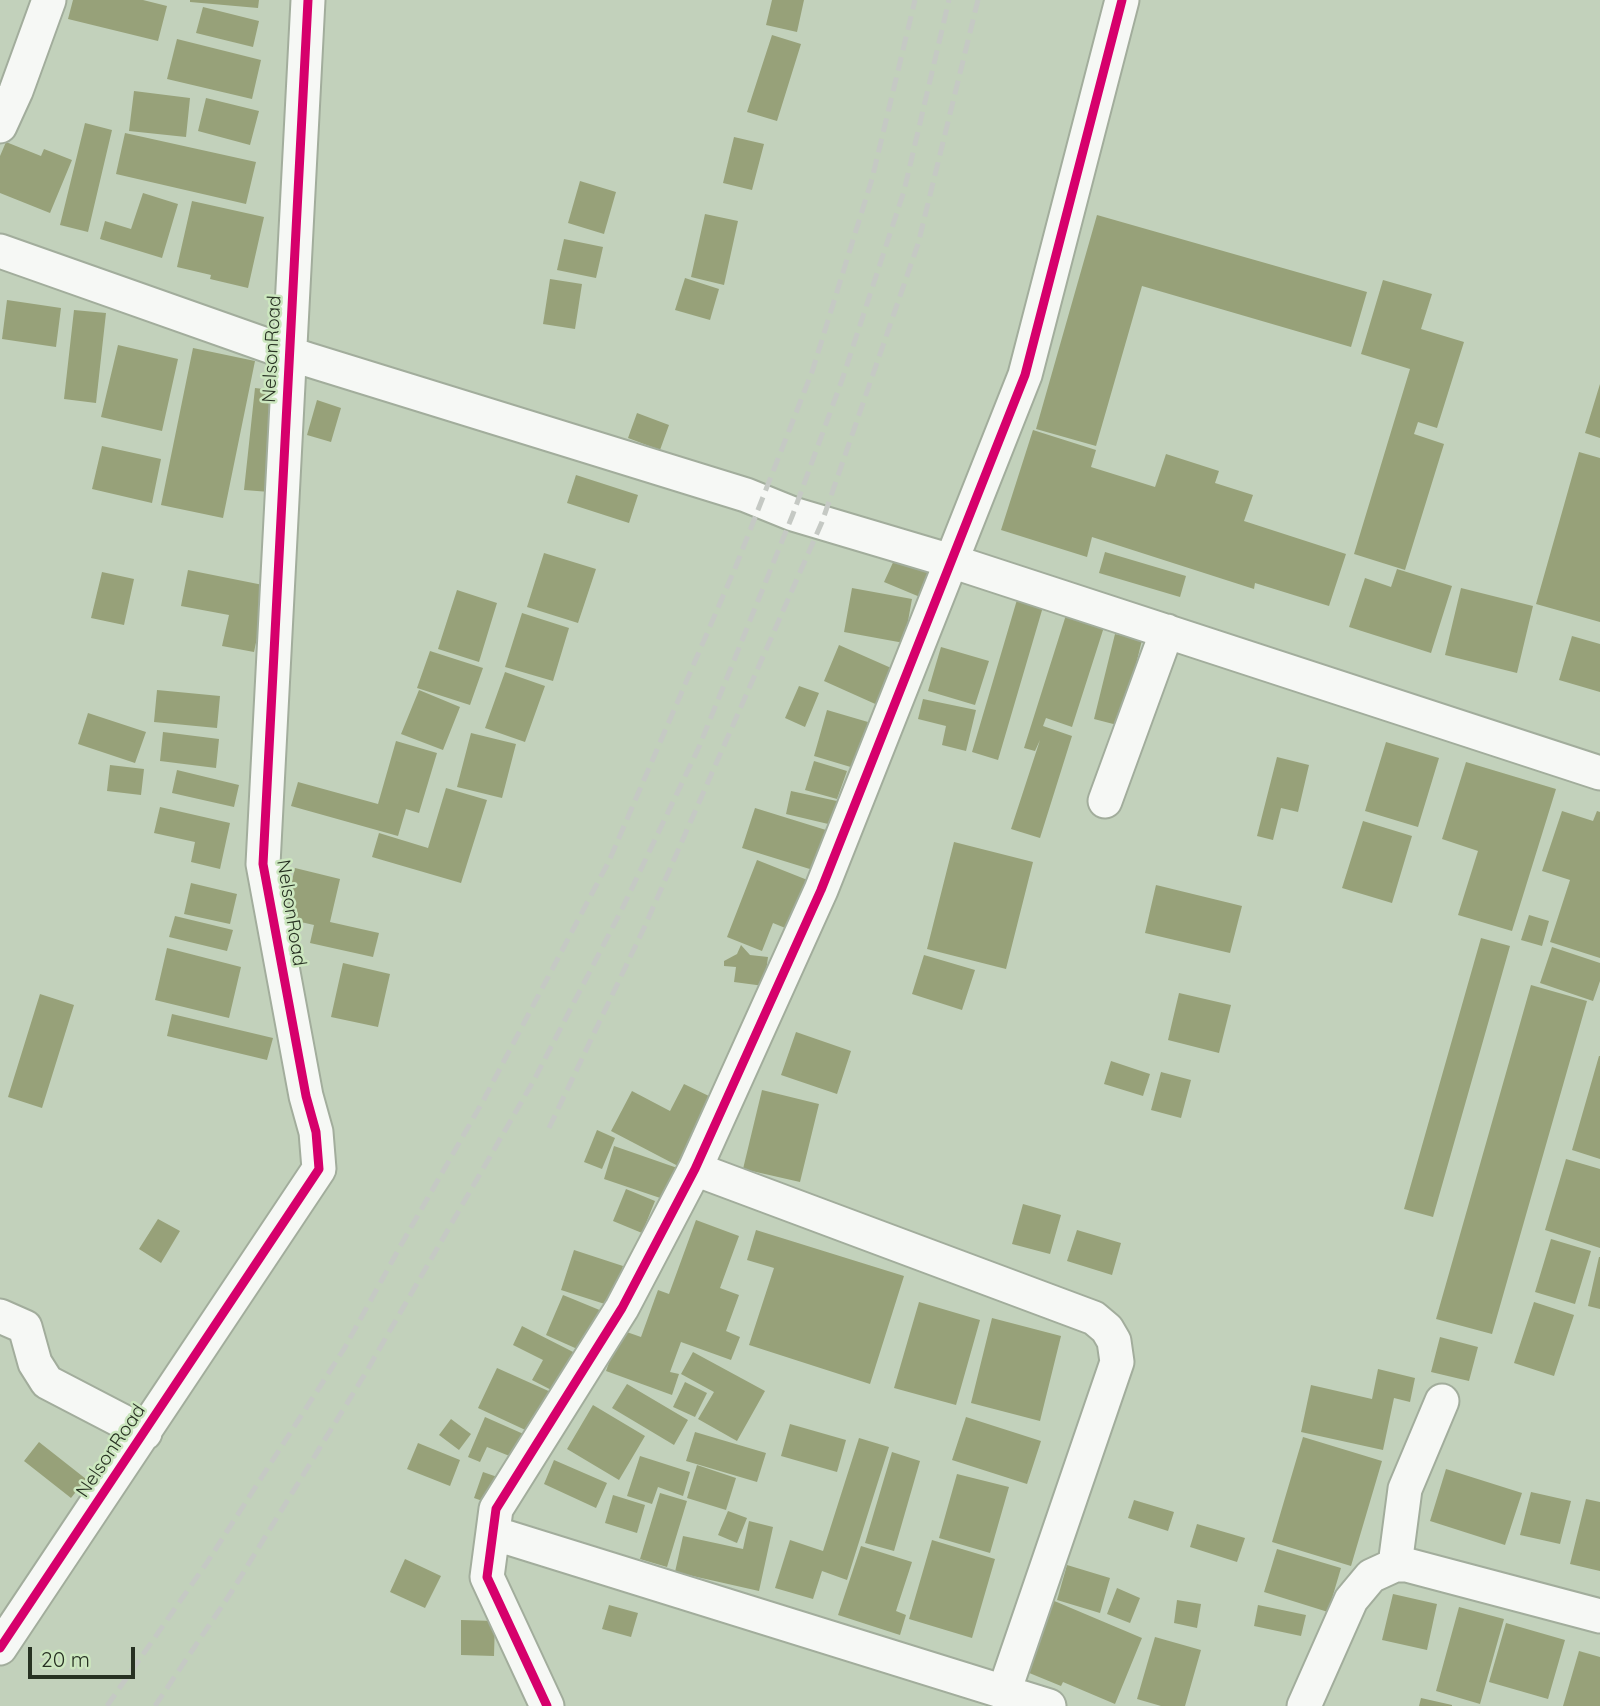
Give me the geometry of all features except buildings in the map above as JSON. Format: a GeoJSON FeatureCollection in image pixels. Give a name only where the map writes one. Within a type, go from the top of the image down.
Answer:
{"type":"FeatureCollection","features":[{"type":"Feature","properties":{"kind":"street"},"geometry":{"type":"LineString","coordinates":[[0,126],[16,91],[49,0]]}},
{"type":"Feature","properties":{"kind":"street","name":"NelsonRoad"},"geometry":{"type":"LineString","coordinates":[[0,1648],[317,1174],[320,1164],[263,864],[308,0]]}},
{"type":"Feature","properties":{"kind":"street"},"geometry":{"type":"LineString","coordinates":[[547,1706],[487,1577],[496,1509],[622,1308],[695,1169],[821,890],[1024,375],[1122,0]]}},
{"type":"Feature","properties":{"kind":"street"},"geometry":{"type":"LineString","coordinates":[[0,251],[290,353],[746,495],[793,514],[951,561],[1600,773]]}},
{"type":"Feature","properties":{"kind":"street"},"geometry":{"type":"LineString","coordinates":[[1105,801],[1167,631]]}},
{"type":"Feature","properties":{"kind":"street"},"geometry":{"type":"LineString","coordinates":[[695,1169],[1094,1318],[1107,1329],[1114,1340],[1117,1362],[1004,1692]]}},
{"type":"Feature","properties":{"kind":"street"},"geometry":{"type":"LineString","coordinates":[[0,1316],[25,1327],[35,1363],[47,1382],[145,1433]]}},
{"type":"Feature","properties":{"kind":"street"},"geometry":{"type":"LineString","coordinates":[[1395,1565],[1405,1489],[1442,1401]]}},
{"type":"Feature","properties":{"kind":"street"},"geometry":{"type":"LineString","coordinates":[[493,1533],[1049,1706]]}},
{"type":"Feature","properties":{"kind":"street"},"geometry":{"type":"LineString","coordinates":[[1304,1706],[1351,1600],[1371,1576],[1395,1565],[1407,1565],[1600,1616]]}},
{"type":"Feature","properties":{"kind":"railway"},"geometry":{"type":"LineString","coordinates":[[107,1706],[206,1564],[344,1349],[483,1101],[609,861],[736,566],[812,372],[872,179],[915,0]]}},
{"type":"Feature","properties":{"kind":"railway"},"geometry":{"type":"LineString","coordinates":[[155,1706],[232,1591],[365,1374],[534,1080],[622,909],[699,747],[793,514],[842,380],[904,191],[949,0]]}},
{"type":"Feature","properties":{"kind":"railway"},"geometry":{"type":"LineString","coordinates":[[549,1128],[644,928],[822,522],[918,244],[978,0]]}},
{"type":"Feature","properties":{"kind":"cycle path"},"geometry":{"type":"LineString","coordinates":[[0,1648],[319,1169],[316,1132],[306,1096],[263,864],[308,0]]}},
{"type":"Feature","properties":{"kind":"cycle path"},"geometry":{"type":"LineString","coordinates":[[547,1706],[487,1577],[496,1509],[622,1308],[695,1169],[821,890],[1025,375],[1122,0]]}}]}
